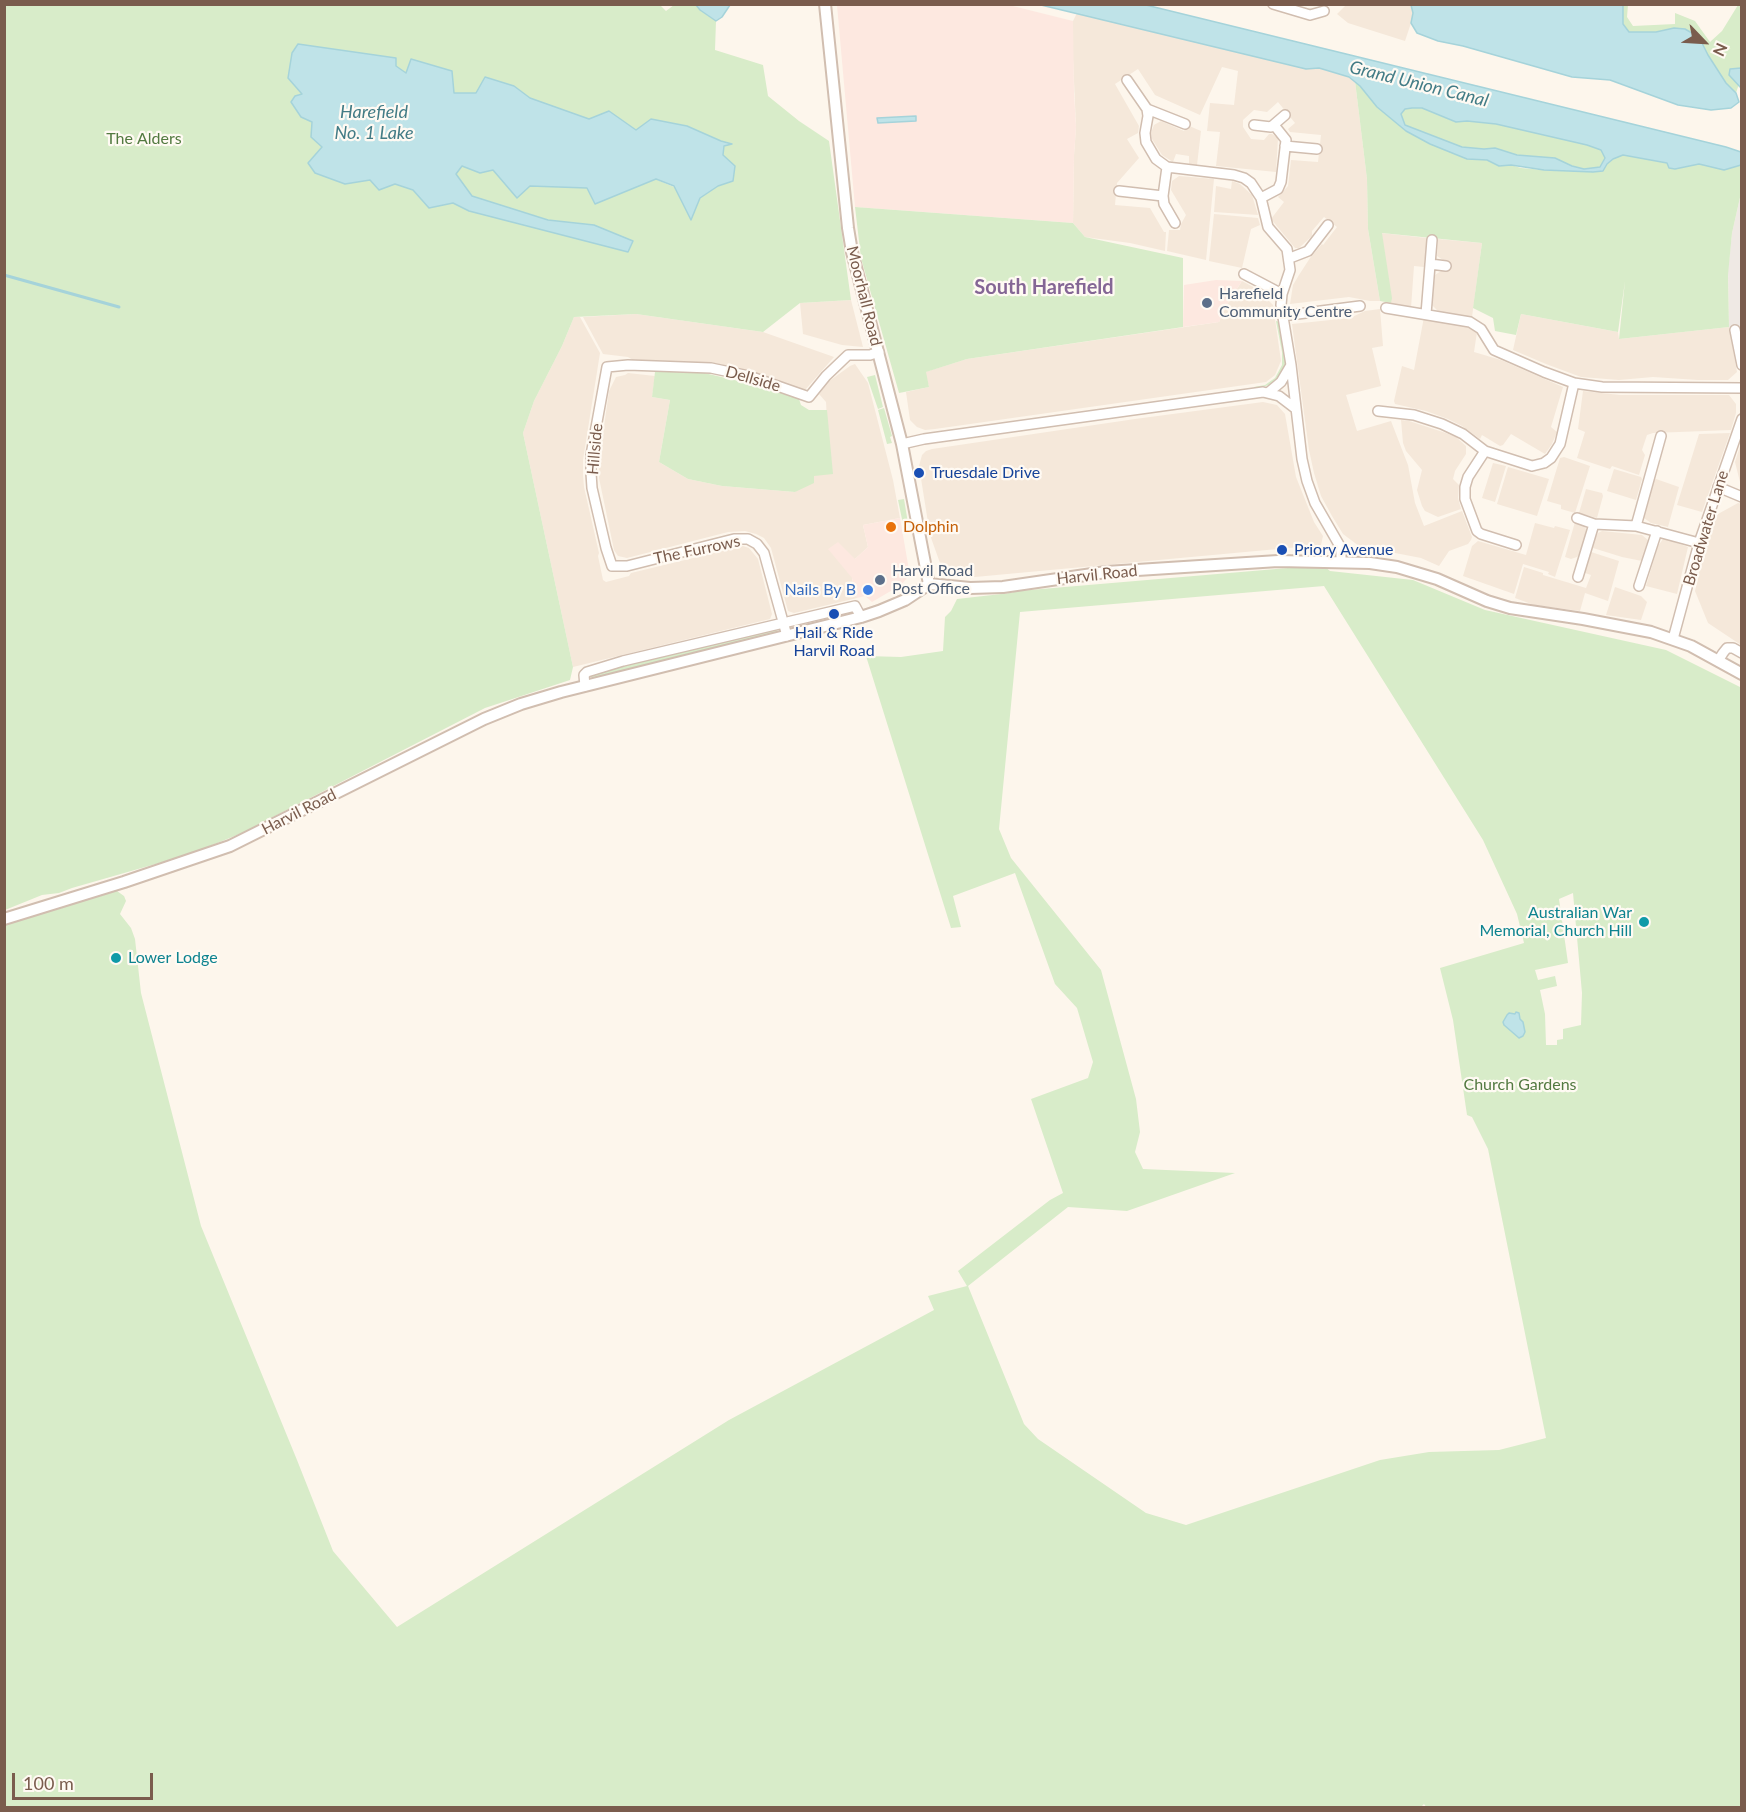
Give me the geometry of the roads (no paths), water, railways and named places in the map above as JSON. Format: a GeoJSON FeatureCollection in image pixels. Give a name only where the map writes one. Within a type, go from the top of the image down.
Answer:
{"type":"FeatureCollection","features":[{"type":"Feature","properties":{"kind":"street","name":"Moorhall Road"},"geometry":{"type":"LineString","coordinates":[[825,4],[849,236],[902,444],[929,584]]}},
{"type":"Feature","properties":{"kind":"street"},"geometry":{"type":"LineString","coordinates":[[1273,4],[1310,15],[1324,11]]}},
{"type":"Feature","properties":{"kind":"street"},"geometry":{"type":"LineString","coordinates":[[1127,80],[1147,110],[1146,142],[1156,159],[1167,167],[1244,178],[1251,183],[1261,198],[1268,226],[1287,249],[1290,270],[1282,294],[1282,316],[1307,481],[1317,507],[1341,548],[1341,561]]}},
{"type":"Feature","properties":{"kind":"street"},"geometry":{"type":"LineString","coordinates":[[1147,110],[1185,124]]}},
{"type":"Feature","properties":{"kind":"street"},"geometry":{"type":"LineString","coordinates":[[1254,125],[1271,127],[1285,115]]}},
{"type":"Feature","properties":{"kind":"street"},"geometry":{"type":"LineString","coordinates":[[1261,198],[1278,189],[1281,182],[1285,137],[1274,125]]}},
{"type":"Feature","properties":{"kind":"street"},"geometry":{"type":"LineString","coordinates":[[1285,146],[1317,149]]}},
{"type":"Feature","properties":{"kind":"street"},"geometry":{"type":"LineString","coordinates":[[1167,167],[1164,204],[1175,223]]}},
{"type":"Feature","properties":{"kind":"street"},"geometry":{"type":"LineString","coordinates":[[1119,191],[1163,196]]}},
{"type":"Feature","properties":{"kind":"street"},"geometry":{"type":"LineString","coordinates":[[1290,258],[1308,251],[1328,225]]}},
{"type":"Feature","properties":{"kind":"street"},"geometry":{"type":"LineString","coordinates":[[1426,314],[1432,240]]}},
{"type":"Feature","properties":{"kind":"street"},"geometry":{"type":"LineString","coordinates":[[1430,264],[1446,266]]}},
{"type":"Feature","properties":{"kind":"street"},"geometry":{"type":"LineString","coordinates":[[1244,274],[1282,294]]}},
{"type":"Feature","properties":{"kind":"street"},"geometry":{"type":"LineString","coordinates":[[1282,316],[1360,306]]}},
{"type":"Feature","properties":{"kind":"street"},"geometry":{"type":"LineString","coordinates":[[1386,308],[1470,322],[1481,329],[1494,350],[1574,383],[1602,387],[1742,388]]}},
{"type":"Feature","properties":{"kind":"street"},"geometry":{"type":"LineString","coordinates":[[1735,330],[1742,365]]}},
{"type":"Feature","properties":{"kind":"street","name":"Dellside"},"geometry":{"type":"LineString","coordinates":[[608,367],[628,365],[711,368],[749,376],[809,397],[838,363],[848,355],[870,355],[879,352]]}},
{"type":"Feature","properties":{"kind":"street"},"geometry":{"type":"LineString","coordinates":[[1269,392],[1281,382],[1291,365]]}},
{"type":"Feature","properties":{"kind":"street","name":"Hillside"},"geometry":{"type":"LineString","coordinates":[[608,367],[594,440],[591,473],[603,538],[612,566]]}},
{"type":"Feature","properties":{"kind":"street"},"geometry":{"type":"LineString","coordinates":[[1378,411],[1414,415],[1442,424],[1463,434],[1485,451],[1532,466],[1544,463],[1551,458],[1560,444],[1574,383]]}},
{"type":"Feature","properties":{"kind":"street"},"geometry":{"type":"LineString","coordinates":[[902,444],[924,439],[1269,392],[1279,396],[1296,409]]}},
{"type":"Feature","properties":{"kind":"street","name":"Broadwater Lane"},"geometry":{"type":"LineString","coordinates":[[1673,639],[1699,543],[1742,419]]}},
{"type":"Feature","properties":{"kind":"street"},"geometry":{"type":"LineString","coordinates":[[1635,526],[1661,436]]}},
{"type":"Feature","properties":{"kind":"street"},"geometry":{"type":"LineString","coordinates":[[1485,451],[1468,477],[1465,499],[1480,534],[1516,545]]}},
{"type":"Feature","properties":{"kind":"street"},"geometry":{"type":"LineString","coordinates":[[1718,488],[1742,497]]}},
{"type":"Feature","properties":{"kind":"street"},"geometry":{"type":"LineString","coordinates":[[1577,518],[1594,524],[1635,526],[1699,543]]}},
{"type":"Feature","properties":{"kind":"street"},"geometry":{"type":"LineString","coordinates":[[1578,577],[1594,524]]}},
{"type":"Feature","properties":{"kind":"street"},"geometry":{"type":"LineString","coordinates":[[1640,586],[1657,531]]}},
{"type":"Feature","properties":{"kind":"street","name":"The Furrows"},"geometry":{"type":"LineString","coordinates":[[612,566],[627,566],[734,539],[748,539],[757,544],[764,553],[787,636]]}},
{"type":"Feature","properties":{"kind":"street","name":"Harvil Road"},"geometry":{"type":"LineString","coordinates":[[4,919],[230,846],[484,719],[521,704],[861,617],[905,600],[929,584],[970,588],[994,587],[1109,572],[1278,561],[1370,563],[1417,572],[1510,609],[1626,626],[1673,639],[1742,674]]}},
{"type":"Feature","properties":{"kind":"street"},"geometry":{"type":"LineString","coordinates":[[585,686],[584,675],[590,670],[855,606],[861,617]]}},
{"type":"Feature","properties":{"kind":"street"},"geometry":{"type":"LineString","coordinates":[[1718,661],[1727,648],[1733,648],[1742,653]]}},
{"type":"Feature","properties":{"kind":"water"},"geometry":{"type":"Polygon","coordinates":[[[696,5],[730,5],[722,17],[716,21],[696,5]]]}},
{"type":"Feature","properties":{"kind":"water","name":"Grand Union Canal"},"geometry":{"type":"Polygon","coordinates":[[[1041,5],[1146,5],[1726,147],[1741,152],[1741,165],[1724,170],[1699,164],[1675,169],[1669,168],[1667,163],[1623,155],[1613,159],[1603,171],[1593,172],[1499,166],[1487,160],[1467,159],[1430,144],[1406,131],[1377,107],[1360,86],[1349,77],[1319,68],[1306,69],[1041,5]],[[1422,108],[1405,109],[1401,114],[1405,125],[1462,147],[1495,148],[1517,155],[1555,158],[1584,169],[1600,167],[1605,158],[1601,150],[1587,145],[1496,124],[1456,122],[1422,108]]]}},
{"type":"Feature","properties":{"kind":"water"},"geometry":{"type":"Polygon","coordinates":[[[1411,5],[1623,5],[1623,24],[1629,32],[1656,32],[1674,28],[1685,29],[1699,37],[1726,83],[1736,93],[1739,102],[1731,108],[1711,110],[1678,105],[1610,80],[1572,77],[1438,41],[1417,33],[1411,23],[1413,13],[1411,5]]]}},
{"type":"Feature","properties":{"kind":"water","name":"Harefield No. 1 Lake"},"geometry":{"type":"Polygon","coordinates":[[[298,44],[396,58],[396,66],[406,73],[411,59],[452,71],[454,93],[476,93],[485,77],[514,86],[530,98],[589,119],[609,111],[636,130],[651,119],[687,126],[732,144],[724,146],[723,155],[735,166],[733,181],[718,186],[700,198],[691,220],[674,186],[656,179],[595,204],[587,188],[530,186],[517,198],[493,170],[480,173],[462,166],[456,174],[472,196],[548,220],[594,225],[633,241],[628,252],[469,211],[453,203],[429,208],[413,190],[395,184],[379,190],[370,180],[345,184],[315,173],[308,163],[322,147],[311,137],[312,122],[301,117],[291,102],[295,96],[302,94],[288,78],[292,53],[298,44]]]}},
{"type":"Feature","properties":{"kind":"water"},"geometry":{"type":"Polygon","coordinates":[[[1741,68],[1741,88],[1729,75],[1730,69],[1741,68]]]}},
{"type":"Feature","properties":{"kind":"water"},"geometry":{"type":"Polygon","coordinates":[[[916,116],[916,121],[878,123],[877,118],[916,116]]]}},
{"type":"Feature","properties":{"kind":"water"},"geometry":{"type":"Polygon","coordinates":[[[1509,1013],[1515,1014],[1519,1013],[1525,1032],[1519,1038],[1503,1022],[1509,1013]]]}},
{"type":"Feature","properties":{"kind":"waterway"},"geometry":{"type":"LineString","coordinates":[[4,275],[119,307]]}},
{"type":"Feature","properties":{"kind":"place","name":"Harefield Community Centre"},"geometry":{"type":"Point","coordinates":[1207,303]}},
{"type":"Feature","properties":{"kind":"place","name":"Truesdale Drive"},"geometry":{"type":"Point","coordinates":[919,473]}},
{"type":"Feature","properties":{"kind":"place","name":"Dolphin"},"geometry":{"type":"Point","coordinates":[891,527]}},
{"type":"Feature","properties":{"kind":"place","name":"Priory Avenue"},"geometry":{"type":"Point","coordinates":[1282,550]}},
{"type":"Feature","properties":{"kind":"place","name":"Harvil Road Post Office"},"geometry":{"type":"Point","coordinates":[880,580]}},
{"type":"Feature","properties":{"kind":"place","name":"Nails By B"},"geometry":{"type":"Point","coordinates":[868,590]}},
{"type":"Feature","properties":{"kind":"place","name":"Hail & Ride Harvil Road"},"geometry":{"type":"Point","coordinates":[834,614]}},
{"type":"Feature","properties":{"kind":"place","name":"Australian War Memorial, Church Hill"},"geometry":{"type":"Point","coordinates":[1644,922]}},
{"type":"Feature","properties":{"kind":"place","name":"Lower Lodge"},"geometry":{"type":"Point","coordinates":[116,958]}},
{"type":"Feature","properties":{"kind":"district","name":"South Harefield"},"geometry":{"type":"Point","coordinates":[1044,288]}},
{"type":"Feature","properties":{"kind":"park label","name":"The Alders"},"geometry":{"type":"Point","coordinates":[144,139]}},
{"type":"Feature","properties":{"kind":"park label","name":"Church Gardens"},"geometry":{"type":"Point","coordinates":[1520,1085]}}]}
